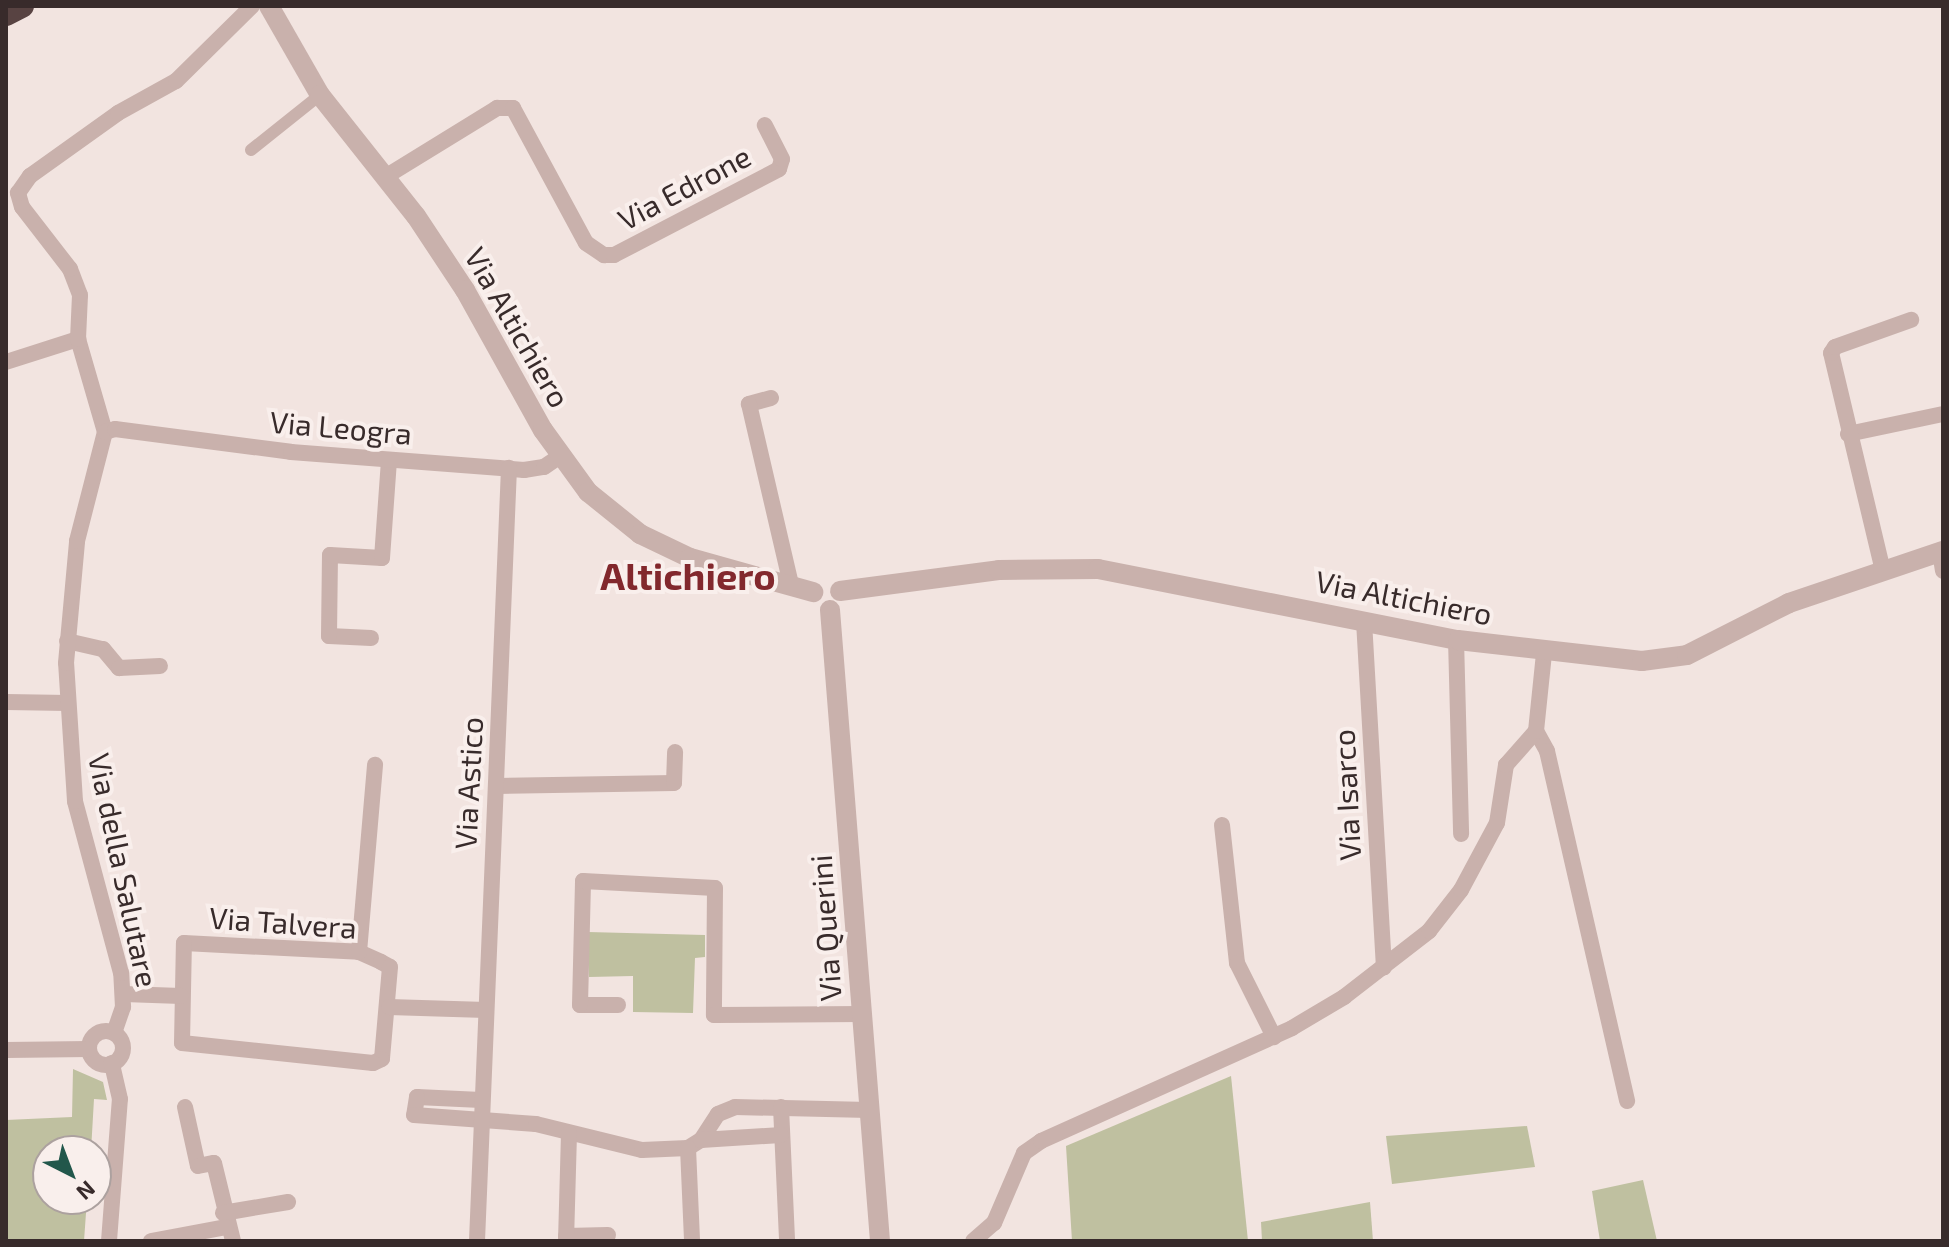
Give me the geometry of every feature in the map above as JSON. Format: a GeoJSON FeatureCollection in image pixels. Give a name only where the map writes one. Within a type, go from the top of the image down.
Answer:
{"type":"FeatureCollection","features":[{"type":"Feature","properties":{"kind":"highway"},"geometry":{"type":"LineString","coordinates":[[6,14],[22,6]]}},
{"type":"Feature","properties":{"kind":"street"},"geometry":{"type":"LineString","coordinates":[[110,431],[78,339],[80,295],[70,269],[22,207],[18,193],[22,183],[118,113],[176,81],[252,6]]}},
{"type":"Feature","properties":{"kind":"street","name":"Via Altichiero"},"geometry":{"type":"LineString","coordinates":[[269,6],[320,95],[385,177],[465,290],[559,457],[588,492],[640,534],[690,558],[813,592]]}},
{"type":"Feature","properties":{"kind":"street"},"geometry":{"type":"LineString","coordinates":[[251,150],[320,95]]}},
{"type":"Feature","properties":{"kind":"street","name":"Via Edrone"},"geometry":{"type":"LineString","coordinates":[[385,177],[497,108],[513,108],[586,243],[594,250],[614,255],[779,169],[782,159],[765,125]]}},
{"type":"Feature","properties":{"kind":"street"},"geometry":{"type":"LineString","coordinates":[[1883,571],[1831,353],[1835,347],[1911,320]]}},
{"type":"Feature","properties":{"kind":"street"},"geometry":{"type":"LineString","coordinates":[[6,362],[78,339]]}},
{"type":"Feature","properties":{"kind":"street"},"geometry":{"type":"LineString","coordinates":[[771,398],[749,404],[791,584]]}},
{"type":"Feature","properties":{"kind":"street"},"geometry":{"type":"LineString","coordinates":[[1848,434],[1943,414]]}},
{"type":"Feature","properties":{"kind":"street","name":"Via Leogra"},"geometry":{"type":"LineString","coordinates":[[110,431],[389,460],[509,468],[537,469],[559,457]]}},
{"type":"Feature","properties":{"kind":"street","name":"Via della Salutare"},"geometry":{"type":"LineString","coordinates":[[109,1241],[120,1099],[112,1063],[123,1046],[114,1033],[124,994],[118,952],[75,801],[67,641],[77,541],[110,431]]}},
{"type":"Feature","properties":{"kind":"street"},"geometry":{"type":"LineString","coordinates":[[371,638],[329,636],[330,555],[382,558],[389,460]]}},
{"type":"Feature","properties":{"kind":"street","name":"Via Astico"},"geometry":{"type":"LineString","coordinates":[[477,1241],[509,468]]}},
{"type":"Feature","properties":{"kind":"street","name":"Via Altichiero"},"geometry":{"type":"LineString","coordinates":[[813,592],[826,582],[840,591],[999,570],[1098,569],[1544,654],[1642,661],[1687,655],[1789,603],[1883,571],[1942,558]]}},
{"type":"Feature","properties":{"kind":"street"},"geometry":{"type":"LineString","coordinates":[[830,610],[841,599],[840,591]]}},
{"type":"Feature","properties":{"kind":"street","name":"Via Altichiero"},"geometry":{"type":"LineString","coordinates":[[813,592],[816,606],[830,610]]}},
{"type":"Feature","properties":{"kind":"street","name":"Via Querini"},"geometry":{"type":"LineString","coordinates":[[830,610],[880,1241]]}},
{"type":"Feature","properties":{"kind":"street","name":"Via Isarco"},"geometry":{"type":"LineString","coordinates":[[1364,621],[1384,967]]}},
{"type":"Feature","properties":{"kind":"street"},"geometry":{"type":"LineString","coordinates":[[1456,639],[1461,834]]}},
{"type":"Feature","properties":{"kind":"street"},"geometry":{"type":"LineString","coordinates":[[67,641],[103,649],[119,668],[160,666]]}},
{"type":"Feature","properties":{"kind":"street"},"geometry":{"type":"LineString","coordinates":[[1544,654],[1536,731],[1547,751],[1627,1101]]}},
{"type":"Feature","properties":{"kind":"street"},"geometry":{"type":"LineString","coordinates":[[6,702],[68,703]]}},
{"type":"Feature","properties":{"kind":"street"},"geometry":{"type":"LineString","coordinates":[[973,1241],[994,1223],[1024,1153],[1041,1141],[1274,1037],[1344,997],[1429,931],[1461,890],[1497,823],[1506,765],[1536,731]]}},
{"type":"Feature","properties":{"kind":"street"},"geometry":{"type":"LineString","coordinates":[[497,786],[674,783],[675,752]]}},
{"type":"Feature","properties":{"kind":"street"},"geometry":{"type":"LineString","coordinates":[[359,952],[375,765]]}},
{"type":"Feature","properties":{"kind":"street"},"geometry":{"type":"LineString","coordinates":[[1222,825],[1237,963],[1274,1037]]}},
{"type":"Feature","properties":{"kind":"street"},"geometry":{"type":"LineString","coordinates":[[618,1005],[580,1005],[583,881],[715,888],[714,1015],[861,1014]]}},
{"type":"Feature","properties":{"kind":"street","name":"Via Talvera"},"geometry":{"type":"LineString","coordinates":[[184,943],[359,952],[381,962],[390,967],[389,1007],[382,1059],[373,1063],[182,1043],[184,943]]}},
{"type":"Feature","properties":{"kind":"street","name":"Via Talvera"},"geometry":{"type":"LineString","coordinates":[[373,1063],[381,962]]}},
{"type":"Feature","properties":{"kind":"street"},"geometry":{"type":"LineString","coordinates":[[124,994],[181,996]]}},
{"type":"Feature","properties":{"kind":"street"},"geometry":{"type":"LineString","coordinates":[[389,1007],[486,1010]]}},
{"type":"Feature","properties":{"kind":"street"},"geometry":{"type":"LineString","coordinates":[[89,1049],[97,1034],[114,1033]]}},
{"type":"Feature","properties":{"kind":"street"},"geometry":{"type":"LineString","coordinates":[[6,1050],[89,1049]]}},
{"type":"Feature","properties":{"kind":"street"},"geometry":{"type":"LineString","coordinates":[[89,1049],[97,1062],[112,1063]]}},
{"type":"Feature","properties":{"kind":"street"},"geometry":{"type":"LineString","coordinates":[[481,1100],[427,1095],[417,1097],[414,1104],[419,1118],[480,1124],[536,1124],[642,1150],[781,1135]]}},
{"type":"Feature","properties":{"kind":"street"},"geometry":{"type":"LineString","coordinates":[[185,1107],[198,1166],[214,1163],[227,1227]]}},
{"type":"Feature","properties":{"kind":"street"},"geometry":{"type":"LineString","coordinates":[[692,1241],[695,1144],[718,1114],[735,1107],[869,1110]]}},
{"type":"Feature","properties":{"kind":"street"},"geometry":{"type":"LineString","coordinates":[[781,1107],[787,1241]]}},
{"type":"Feature","properties":{"kind":"street"},"geometry":{"type":"LineString","coordinates":[[569,1133],[566,1239],[608,1235]]}},
{"type":"Feature","properties":{"kind":"street"},"geometry":{"type":"LineString","coordinates":[[151,1241],[227,1227],[288,1202]]}},
{"type":"Feature","properties":{"kind":"green space"},"geometry":{"type":"Polygon","coordinates":[[[588,932],[705,935],[705,957],[695,958],[693,1013],[633,1012],[633,976],[589,977],[588,932]]]}},
{"type":"Feature","properties":{"kind":"green space"},"geometry":{"type":"Polygon","coordinates":[[[73,1069],[103,1082],[107,1100],[94,1099],[92,1135],[32,1135],[32,1215],[86,1215],[84,1241],[6,1241],[6,1120],[72,1117],[73,1069]]]}},
{"type":"Feature","properties":{"kind":"green space"},"geometry":{"type":"Polygon","coordinates":[[[1231,1076],[1248,1241],[1072,1241],[1066,1146],[1231,1076]]]}},
{"type":"Feature","properties":{"kind":"green space"},"geometry":{"type":"Polygon","coordinates":[[[1527,1126],[1535,1167],[1392,1184],[1386,1136],[1527,1126]]]}},
{"type":"Feature","properties":{"kind":"green space"},"geometry":{"type":"Polygon","coordinates":[[[1643,1180],[1657,1241],[1600,1241],[1592,1191],[1643,1180]]]}},
{"type":"Feature","properties":{"kind":"green space"},"geometry":{"type":"Polygon","coordinates":[[[1370,1202],[1373,1241],[1262,1241],[1261,1222],[1370,1202]]]}},
{"type":"Feature","properties":{"kind":"district","name":"Altichiero"},"geometry":{"type":"Point","coordinates":[688,576]}}]}
